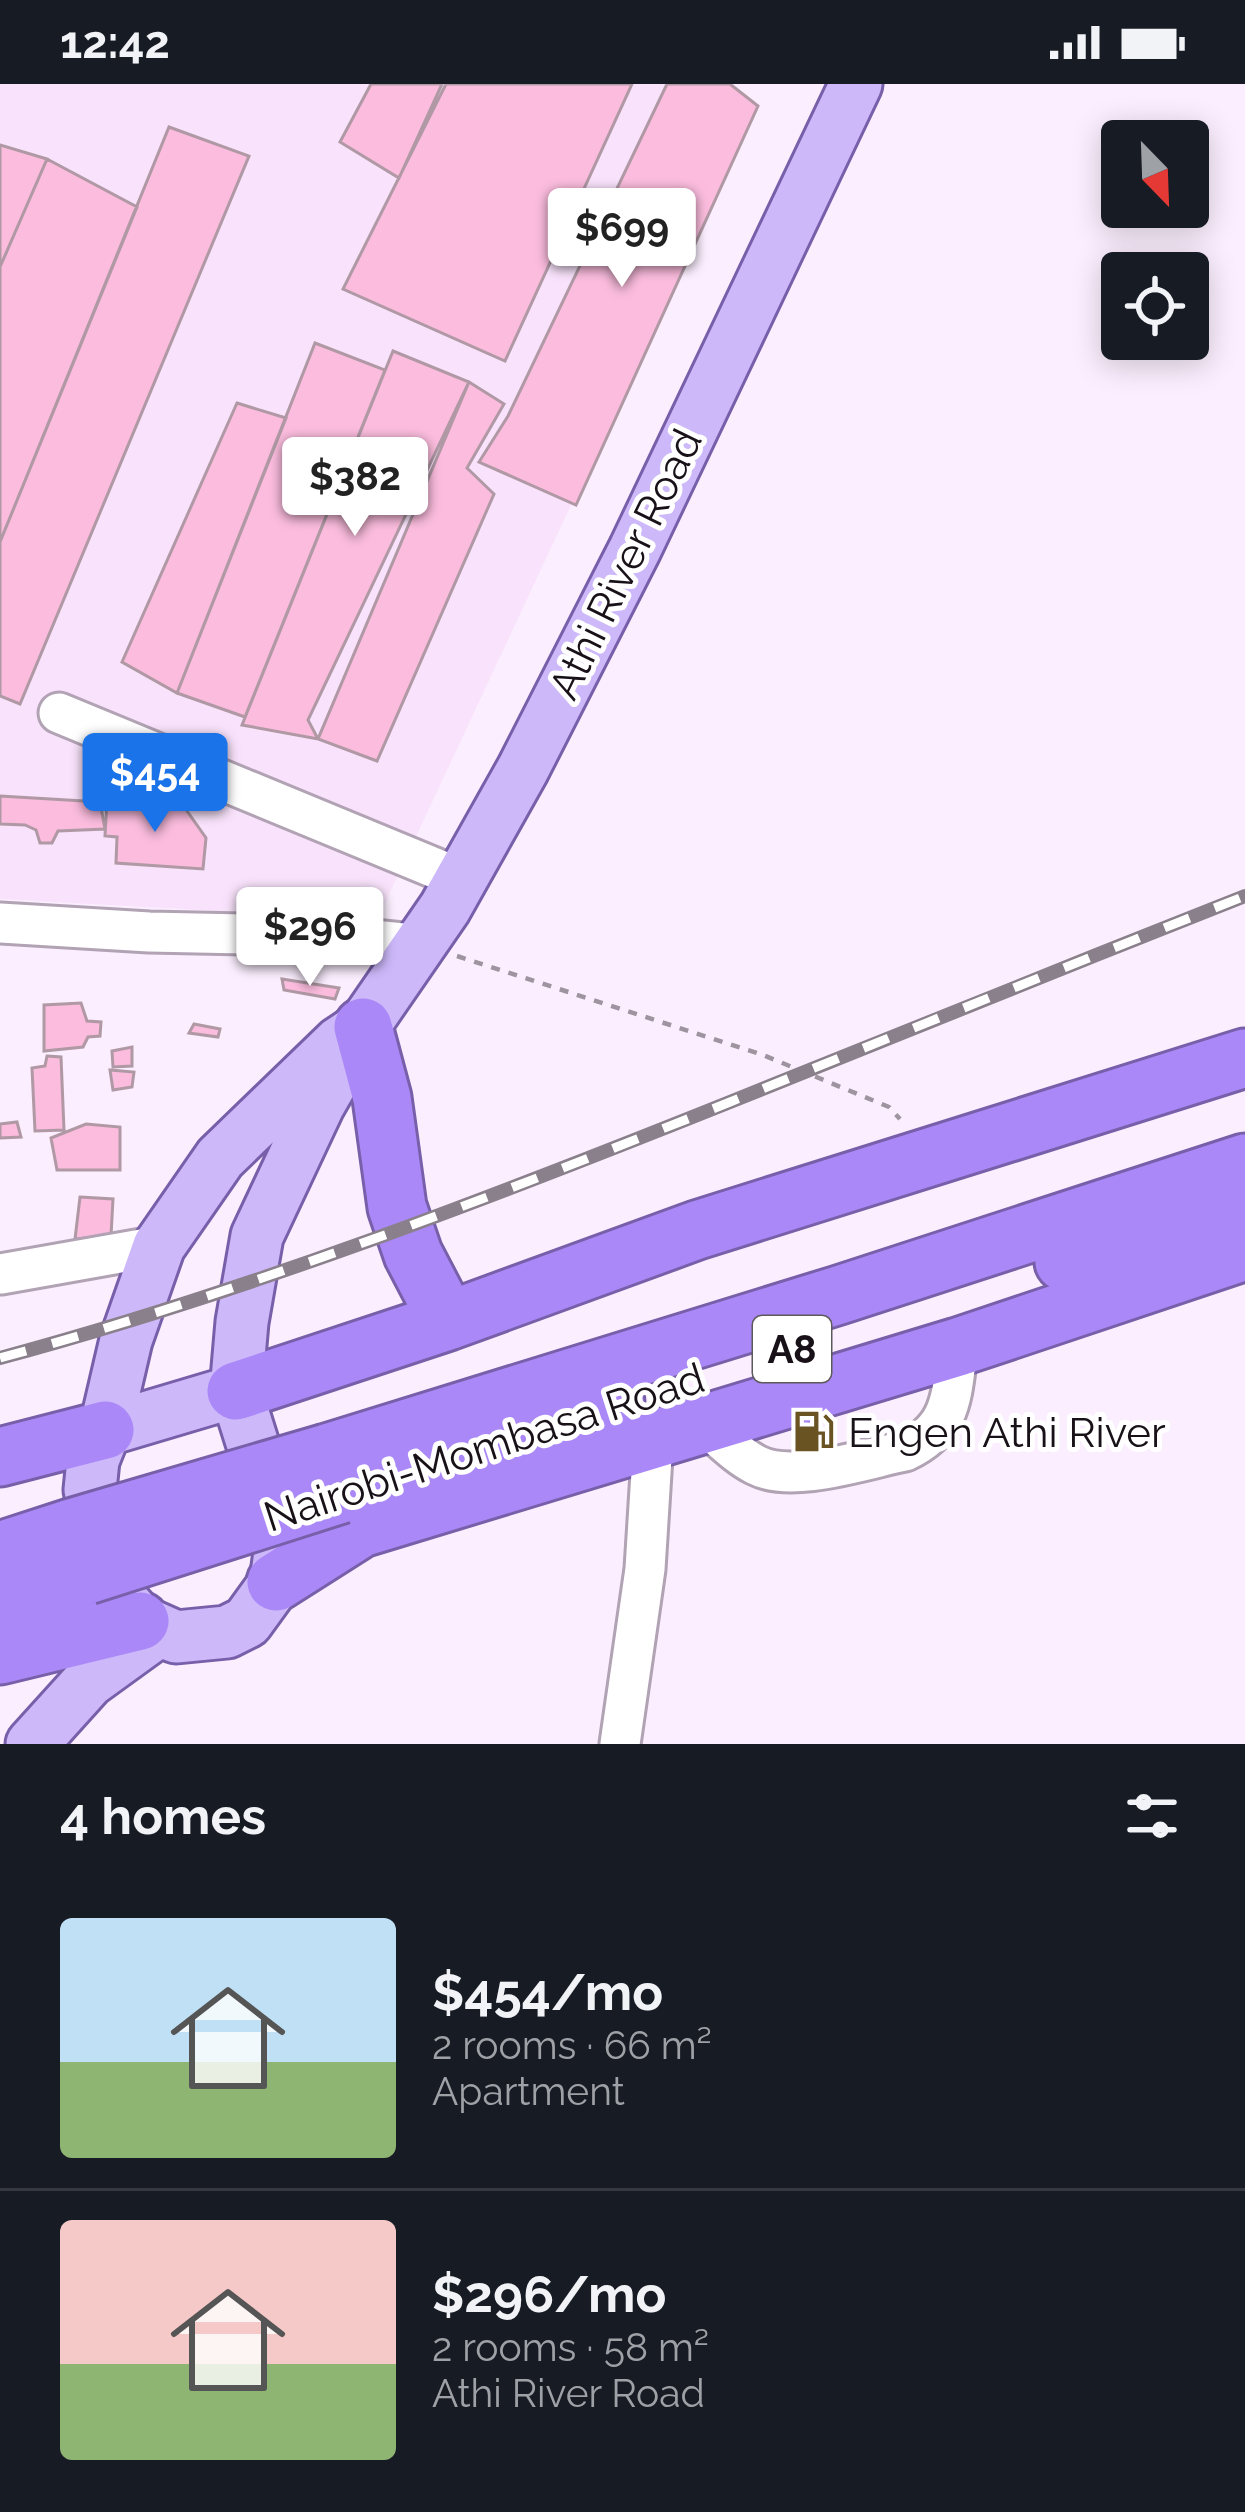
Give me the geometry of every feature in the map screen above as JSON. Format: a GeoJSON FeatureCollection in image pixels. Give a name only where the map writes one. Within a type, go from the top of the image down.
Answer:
{"type":"FeatureCollection","features":[{"type":"Feature","properties":{"kind":"highway"},"geometry":{"type":"LineString","coordinates":[[363,1027],[382,1098],[397,1207],[413,1254],[448,1321]]}},
{"type":"Feature","properties":{"kind":"highway"},"geometry":{"type":"LineString","coordinates":[[236,1391],[448,1321],[697,1230],[1245,1058]]}},
{"type":"Feature","properties":{"kind":"highway","name":"A8"},"geometry":{"type":"LineString","coordinates":[[334,1474],[838,1295],[1245,1163]]}},
{"type":"Feature","properties":{"kind":"highway","name":"Nairobi-Mombasa Road"},"geometry":{"type":"LineString","coordinates":[[0,1600],[79,1551],[334,1474],[649,1391],[866,1327],[1105,1247],[1245,1212]]}},
{"type":"Feature","properties":{"kind":"highway"},"geometry":{"type":"LineString","coordinates":[[277,1582],[361,1528],[958,1347],[1229,1258]]}},
{"type":"Feature","properties":{"kind":"highway"},"geometry":{"type":"LineString","coordinates":[[0,1457],[105,1430]]}},
{"type":"Feature","properties":{"kind":"highway","name":"A8"},"geometry":{"type":"LineString","coordinates":[[0,1551],[79,1551]]}},
{"type":"Feature","properties":{"kind":"highway"},"geometry":{"type":"LineString","coordinates":[[0,1655],[149,1626]]}},
{"type":"Feature","properties":{"kind":"main road","name":"Athi River Road"},"geometry":{"type":"LineString","coordinates":[[277,1582],[280,1552],[270,1498],[236,1391],[257,1236],[319,1104],[363,1027],[422,945],[523,770],[634,550],[856,84]]}},
{"type":"Feature","properties":{"kind":"main road","name":"Athi River Road"},"geometry":{"type":"LineString","coordinates":[[149,1626],[121,1599],[90,1490],[93,1460],[105,1430],[126,1340],[159,1246],[220,1158],[339,1043],[363,1027]]}},
{"type":"Feature","properties":{"kind":"main road"},"geometry":{"type":"LineString","coordinates":[[105,1430],[236,1391]]}},
{"type":"Feature","properties":{"kind":"main road"},"geometry":{"type":"LineString","coordinates":[[32,1744],[89,1681],[149,1626],[176,1637],[227,1633],[247,1622],[277,1582]]}},
{"type":"Feature","properties":{"kind":"street"},"geometry":{"type":"LineString","coordinates":[[59,712],[459,878]]}},
{"type":"Feature","properties":{"kind":"street"},"geometry":{"type":"LineString","coordinates":[[0,923],[334,936],[422,945]]}},
{"type":"Feature","properties":{"kind":"street"},"geometry":{"type":"LineString","coordinates":[[1,1274],[159,1246]]}},
{"type":"Feature","properties":{"kind":"street"},"geometry":{"type":"LineString","coordinates":[[620,1744],[645,1569],[678,1432],[777,1472],[905,1451],[920,1444],[949,1411],[958,1347]]}},
{"type":"Feature","properties":{"kind":"path"},"geometry":{"type":"LineString","coordinates":[[422,945],[763,1055],[890,1107],[931,1155]]}},
{"type":"Feature","properties":{"kind":"shaded area"},"geometry":{"type":"Polygon","coordinates":[[[0,84],[667,84],[738,148],[377,920],[0,899],[0,84]]]}},
{"type":"Feature","properties":{"kind":"building"},"geometry":{"type":"Polygon","coordinates":[[[371,84],[442,84],[399,178],[340,142],[371,84]]]}},
{"type":"Feature","properties":{"kind":"building"},"geometry":{"type":"Polygon","coordinates":[[[446,84],[632,84],[505,361],[343,289],[446,84]]]}},
{"type":"Feature","properties":{"kind":"building"},"geometry":{"type":"Polygon","coordinates":[[[667,84],[730,84],[758,106],[576,505],[479,462],[508,416],[667,84]]]}},
{"type":"Feature","properties":{"kind":"building"},"geometry":{"type":"Polygon","coordinates":[[[169,127],[249,156],[20,704],[0,696],[0,542],[169,127]]]}},
{"type":"Feature","properties":{"kind":"building"},"geometry":{"type":"Polygon","coordinates":[[[0,145],[47,159],[0,267],[0,145]]]}},
{"type":"Feature","properties":{"kind":"building"},"geometry":{"type":"Polygon","coordinates":[[[47,159],[137,207],[0,542],[0,267],[47,159]]]}},
{"type":"Feature","properties":{"kind":"building"},"geometry":{"type":"Polygon","coordinates":[[[315,343],[385,370],[245,717],[177,693],[315,343]]]}},
{"type":"Feature","properties":{"kind":"building"},"geometry":{"type":"Polygon","coordinates":[[[393,351],[469,382],[308,720],[318,739],[242,725],[393,351]]]}},
{"type":"Feature","properties":{"kind":"building"},"geometry":{"type":"Polygon","coordinates":[[[469,382],[504,404],[467,468],[494,494],[377,761],[318,739],[469,382]]]}},
{"type":"Feature","properties":{"kind":"building"},"geometry":{"type":"Polygon","coordinates":[[[237,403],[286,418],[177,693],[122,662],[237,403]]]}},
{"type":"Feature","properties":{"kind":"building"},"geometry":{"type":"Polygon","coordinates":[[[0,796],[100,802],[105,829],[58,831],[52,843],[40,843],[36,830],[0,824],[0,796]]]}},
{"type":"Feature","properties":{"kind":"building"},"geometry":{"type":"Polygon","coordinates":[[[107,800],[182,804],[206,838],[203,869],[116,863],[117,837],[105,836],[107,800]]]}},
{"type":"Feature","properties":{"kind":"building"},"geometry":{"type":"Polygon","coordinates":[[[282,979],[339,988],[335,999],[284,990],[282,979]]]}},
{"type":"Feature","properties":{"kind":"building"},"geometry":{"type":"Polygon","coordinates":[[[81,1003],[87,1021],[101,1022],[100,1036],[88,1037],[83,1047],[44,1051],[44,1005],[81,1003]]]}},
{"type":"Feature","properties":{"kind":"building"},"geometry":{"type":"Polygon","coordinates":[[[194,1024],[220,1029],[218,1037],[189,1033],[194,1024]]]}},
{"type":"Feature","properties":{"kind":"building"},"geometry":{"type":"Polygon","coordinates":[[[132,1047],[132,1066],[113,1067],[112,1051],[132,1047]]]}},
{"type":"Feature","properties":{"kind":"building"},"geometry":{"type":"Polygon","coordinates":[[[47,1056],[61,1057],[64,1130],[35,1131],[32,1068],[45,1066],[47,1056]]]}},
{"type":"Feature","properties":{"kind":"building"},"geometry":{"type":"Polygon","coordinates":[[[110,1070],[134,1072],[132,1087],[113,1090],[110,1070]]]}},
{"type":"Feature","properties":{"kind":"building"},"geometry":{"type":"Polygon","coordinates":[[[17,1122],[21,1137],[0,1138],[0,1124],[17,1122]]]}},
{"type":"Feature","properties":{"kind":"building"},"geometry":{"type":"Polygon","coordinates":[[[86,1124],[120,1127],[120,1170],[57,1170],[51,1138],[86,1124]]]}},
{"type":"Feature","properties":{"kind":"building"},"geometry":{"type":"Polygon","coordinates":[[[80,1197],[113,1199],[111,1236],[75,1239],[80,1197]]]}},
{"type":"Feature","properties":{"kind":"railway"},"geometry":{"type":"LineString","coordinates":[[0,1358],[277,1273],[459,1208],[1245,896]]}},
{"type":"Feature","properties":{"kind":"place","name":"Engen Athi River"},"geometry":{"type":"Point","coordinates":[814,1432]}}]}
